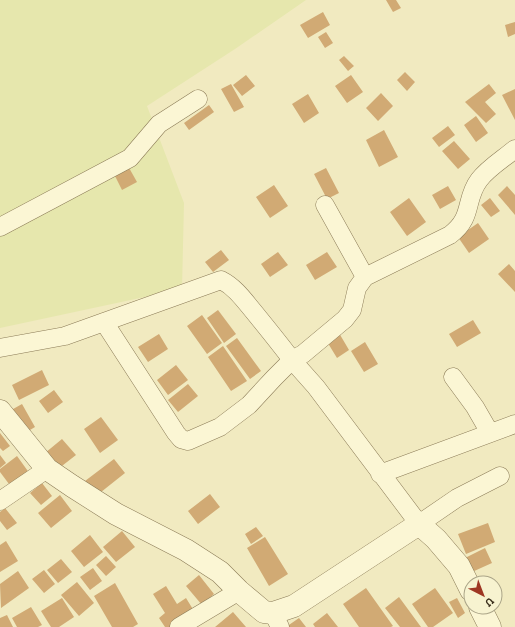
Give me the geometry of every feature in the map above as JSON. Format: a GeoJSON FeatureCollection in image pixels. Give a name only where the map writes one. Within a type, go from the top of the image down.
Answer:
{"type":"FeatureCollection","features":[{"type":"Feature","properties":{"kind":"street"},"geometry":{"type":"LineString","coordinates":[[0,227],[130,158],[159,124],[198,99]]}},
{"type":"Feature","properties":{"kind":"street"},"geometry":{"type":"LineString","coordinates":[[104,322],[176,433],[181,439],[188,441],[220,427],[249,406],[292,360],[303,354],[345,318],[352,310],[357,288],[365,277],[450,235],[457,230],[467,215],[472,192],[479,180],[493,166],[515,149]]}},
{"type":"Feature","properties":{"kind":"street"},"geometry":{"type":"LineString","coordinates":[[324,205],[365,277]]}},
{"type":"Feature","properties":{"kind":"street"},"geometry":{"type":"LineString","coordinates":[[0,348],[65,336],[221,280],[234,289],[275,336],[419,524],[436,540],[459,566],[464,575]]}},
{"type":"Feature","properties":{"kind":"street"},"geometry":{"type":"LineString","coordinates":[[453,377],[475,407],[490,433]]}},
{"type":"Feature","properties":{"kind":"street"},"geometry":{"type":"LineString","coordinates":[[0,411],[47,469],[116,514],[186,550],[220,572],[239,591],[276,620],[294,606],[457,498],[500,476]]}},
{"type":"Feature","properties":{"kind":"street"},"geometry":{"type":"LineString","coordinates":[[380,474],[515,424]]}},
{"type":"Feature","properties":{"kind":"street"},"geometry":{"type":"LineString","coordinates":[[0,501],[47,469]]}},
{"type":"Feature","properties":{"kind":"street"},"geometry":{"type":"LineString","coordinates":[[179,627],[239,591]]}},
{"type":"Feature","properties":{"kind":"street"},"geometry":{"type":"LineString","coordinates":[[484,615],[490,627]]}},
{"type":"Feature","properties":{"kind":"green space"},"geometry":{"type":"Polygon","coordinates":[[[0,0],[306,0],[235,49],[147,106],[184,203],[182,289],[0,328],[0,0]]]}},
{"type":"Feature","properties":{"kind":"building"},"geometry":{"type":"Polygon","coordinates":[[[386,0],[396,0],[401,8],[393,12],[386,0]]]}},
{"type":"Feature","properties":{"kind":"building"},"geometry":{"type":"Polygon","coordinates":[[[323,12],[330,25],[308,38],[300,25],[323,12]]]}},
{"type":"Feature","properties":{"kind":"building"},"geometry":{"type":"Polygon","coordinates":[[[515,22],[515,34],[508,37],[505,25],[515,22]]]}},
{"type":"Feature","properties":{"kind":"building"},"geometry":{"type":"Polygon","coordinates":[[[326,32],[333,43],[325,48],[318,37],[326,32]]]}},
{"type":"Feature","properties":{"kind":"building"},"geometry":{"type":"Polygon","coordinates":[[[344,56],[354,66],[348,71],[339,60],[344,56]]]}},
{"type":"Feature","properties":{"kind":"building"},"geometry":{"type":"Polygon","coordinates":[[[405,72],[415,82],[407,91],[397,80],[405,72]]]}},
{"type":"Feature","properties":{"kind":"building"},"geometry":{"type":"Polygon","coordinates":[[[246,75],[255,86],[242,96],[233,85],[246,75]]]}},
{"type":"Feature","properties":{"kind":"building"},"geometry":{"type":"Polygon","coordinates":[[[351,75],[363,92],[347,103],[335,86],[351,75]]]}},
{"type":"Feature","properties":{"kind":"building"},"geometry":{"type":"Polygon","coordinates":[[[231,84],[244,107],[234,112],[221,89],[231,84]]]}},
{"type":"Feature","properties":{"kind":"building"},"geometry":{"type":"Polygon","coordinates":[[[489,84],[496,93],[485,102],[496,114],[486,123],[465,102],[489,84]]]}},
{"type":"Feature","properties":{"kind":"building"},"geometry":{"type":"Polygon","coordinates":[[[515,89],[515,120],[502,95],[515,89]]]}},
{"type":"Feature","properties":{"kind":"building"},"geometry":{"type":"Polygon","coordinates":[[[381,93],[393,106],[378,121],[366,108],[381,93]]]}},
{"type":"Feature","properties":{"kind":"building"},"geometry":{"type":"Polygon","coordinates":[[[308,94],[319,113],[304,123],[292,104],[308,94]]]}},
{"type":"Feature","properties":{"kind":"building"},"geometry":{"type":"Polygon","coordinates":[[[209,105],[214,112],[189,130],[184,123],[209,105]]]}},
{"type":"Feature","properties":{"kind":"building"},"geometry":{"type":"Polygon","coordinates":[[[476,116],[488,133],[476,142],[464,125],[476,116]]]}},
{"type":"Feature","properties":{"kind":"building"},"geometry":{"type":"Polygon","coordinates":[[[448,126],[455,135],[439,147],[432,138],[448,126]]]}},
{"type":"Feature","properties":{"kind":"building"},"geometry":{"type":"Polygon","coordinates":[[[384,130],[398,157],[379,167],[366,140],[384,130]]]}},
{"type":"Feature","properties":{"kind":"building"},"geometry":{"type":"Polygon","coordinates":[[[454,141],[470,159],[458,169],[442,151],[454,141]]]}},
{"type":"Feature","properties":{"kind":"building"},"geometry":{"type":"Polygon","coordinates":[[[128,166],[137,182],[122,190],[114,174],[128,166]]]}},
{"type":"Feature","properties":{"kind":"building"},"geometry":{"type":"Polygon","coordinates":[[[326,168],[339,193],[327,199],[314,174],[326,168]]]}},
{"type":"Feature","properties":{"kind":"building"},"geometry":{"type":"Polygon","coordinates":[[[274,185],[288,206],[270,218],[256,197],[274,185]]]}},
{"type":"Feature","properties":{"kind":"building"},"geometry":{"type":"Polygon","coordinates":[[[448,186],[456,200],[440,209],[432,195],[448,186]]]}},
{"type":"Feature","properties":{"kind":"building"},"geometry":{"type":"Polygon","coordinates":[[[507,186],[515,195],[515,215],[498,195],[507,186]]]}},
{"type":"Feature","properties":{"kind":"building"},"geometry":{"type":"Polygon","coordinates":[[[409,198],[426,222],[407,236],[390,212],[409,198]]]}},
{"type":"Feature","properties":{"kind":"building"},"geometry":{"type":"Polygon","coordinates":[[[490,198],[500,211],[491,217],[481,205],[490,198]]]}},
{"type":"Feature","properties":{"kind":"building"},"geometry":{"type":"Polygon","coordinates":[[[478,223],[489,239],[469,253],[458,237],[478,223]]]}},
{"type":"Feature","properties":{"kind":"building"},"geometry":{"type":"Polygon","coordinates":[[[221,250],[229,260],[213,272],[205,262],[221,250]]]}},
{"type":"Feature","properties":{"kind":"building"},"geometry":{"type":"Polygon","coordinates":[[[278,252],[288,265],[270,277],[261,264],[278,252]]]}},
{"type":"Feature","properties":{"kind":"building"},"geometry":{"type":"Polygon","coordinates":[[[327,252],[337,267],[315,280],[306,265],[327,252]]]}},
{"type":"Feature","properties":{"kind":"building"},"geometry":{"type":"Polygon","coordinates":[[[509,264],[515,271],[515,292],[498,274],[509,264]]]}},
{"type":"Feature","properties":{"kind":"building"},"geometry":{"type":"Polygon","coordinates":[[[218,310],[236,334],[224,343],[207,318],[218,310]]]}},
{"type":"Feature","properties":{"kind":"building"},"geometry":{"type":"Polygon","coordinates":[[[202,315],[222,343],[207,354],[187,326],[202,315]]]}},
{"type":"Feature","properties":{"kind":"building"},"geometry":{"type":"Polygon","coordinates":[[[473,320],[481,333],[457,347],[449,334],[473,320]]]}},
{"type":"Feature","properties":{"kind":"building"},"geometry":{"type":"Polygon","coordinates":[[[339,333],[349,350],[337,358],[326,340],[339,333]]]}},
{"type":"Feature","properties":{"kind":"building"},"geometry":{"type":"Polygon","coordinates":[[[159,334],[168,349],[148,362],[138,347],[159,334]]]}},
{"type":"Feature","properties":{"kind":"building"},"geometry":{"type":"Polygon","coordinates":[[[237,338],[261,371],[250,379],[226,346],[237,338]]]}},
{"type":"Feature","properties":{"kind":"building"},"geometry":{"type":"Polygon","coordinates":[[[365,342],[378,364],[364,372],[351,351],[365,342]]]}},
{"type":"Feature","properties":{"kind":"building"},"geometry":{"type":"Polygon","coordinates":[[[223,346],[247,381],[231,391],[208,357],[223,346]]]}},
{"type":"Feature","properties":{"kind":"building"},"geometry":{"type":"Polygon","coordinates":[[[176,365],[188,380],[168,395],[157,380],[176,365]]]}},
{"type":"Feature","properties":{"kind":"building"},"geometry":{"type":"Polygon","coordinates":[[[42,370],[49,385],[19,400],[12,385],[42,370]]]}},
{"type":"Feature","properties":{"kind":"building"},"geometry":{"type":"Polygon","coordinates":[[[188,384],[198,396],[178,412],[168,400],[188,384]]]}},
{"type":"Feature","properties":{"kind":"building"},"geometry":{"type":"Polygon","coordinates":[[[54,390],[63,402],[48,413],[39,401],[54,390]]]}},
{"type":"Feature","properties":{"kind":"building"},"geometry":{"type":"Polygon","coordinates":[[[22,404],[35,427],[20,436],[6,413],[22,404]]]}},
{"type":"Feature","properties":{"kind":"building"},"geometry":{"type":"Polygon","coordinates":[[[101,417],[118,440],[100,453],[84,429],[101,417]]]}},
{"type":"Feature","properties":{"kind":"building"},"geometry":{"type":"Polygon","coordinates":[[[0,433],[10,446],[3,451],[0,448],[0,433]]]}},
{"type":"Feature","properties":{"kind":"building"},"geometry":{"type":"Polygon","coordinates":[[[62,439],[76,455],[58,469],[45,453],[62,439]]]}},
{"type":"Feature","properties":{"kind":"building"},"geometry":{"type":"Polygon","coordinates":[[[0,455],[6,463],[0,468],[0,455]]]}},
{"type":"Feature","properties":{"kind":"building"},"geometry":{"type":"Polygon","coordinates":[[[17,456],[30,474],[12,488],[0,472],[0,469],[17,456]]]}},
{"type":"Feature","properties":{"kind":"building"},"geometry":{"type":"Polygon","coordinates":[[[114,459],[125,473],[96,496],[85,481],[114,459]]]}},
{"type":"Feature","properties":{"kind":"building"},"geometry":{"type":"Polygon","coordinates":[[[42,483],[52,496],[41,505],[30,493],[42,483]]]}},
{"type":"Feature","properties":{"kind":"building"},"geometry":{"type":"Polygon","coordinates":[[[210,494],[220,507],[198,524],[188,511],[210,494]]]}},
{"type":"Feature","properties":{"kind":"building"},"geometry":{"type":"Polygon","coordinates":[[[60,495],[72,511],[51,528],[38,513],[60,495]]]}},
{"type":"Feature","properties":{"kind":"building"},"geometry":{"type":"Polygon","coordinates":[[[5,508],[17,523],[7,530],[0,521],[0,512],[5,508]]]}},
{"type":"Feature","properties":{"kind":"building"},"geometry":{"type":"Polygon","coordinates":[[[488,523],[495,542],[466,554],[458,534],[488,523]]]}},
{"type":"Feature","properties":{"kind":"building"},"geometry":{"type":"Polygon","coordinates":[[[256,527],[263,536],[251,544],[245,534],[256,527]]]}},
{"type":"Feature","properties":{"kind":"building"},"geometry":{"type":"Polygon","coordinates":[[[122,531],[135,547],[116,562],[103,547],[122,531]]]}},
{"type":"Feature","properties":{"kind":"building"},"geometry":{"type":"Polygon","coordinates":[[[90,535],[103,552],[84,567],[71,551],[90,535]]]}},
{"type":"Feature","properties":{"kind":"building"},"geometry":{"type":"Polygon","coordinates":[[[265,537],[288,574],[269,586],[247,548],[265,537]]]}},
{"type":"Feature","properties":{"kind":"building"},"geometry":{"type":"Polygon","coordinates":[[[6,541],[18,561],[0,572],[0,545],[6,541]]]}},
{"type":"Feature","properties":{"kind":"building"},"geometry":{"type":"Polygon","coordinates":[[[485,548],[492,563],[472,572],[465,558],[485,548]]]}},
{"type":"Feature","properties":{"kind":"building"},"geometry":{"type":"Polygon","coordinates":[[[106,556],[116,567],[106,576],[96,565],[106,556]]]}},
{"type":"Feature","properties":{"kind":"building"},"geometry":{"type":"Polygon","coordinates":[[[61,559],[72,572],[58,583],[47,570],[61,559]]]}},
{"type":"Feature","properties":{"kind":"building"},"geometry":{"type":"Polygon","coordinates":[[[93,568],[102,581],[90,590],[80,577],[93,568]]]}},
{"type":"Feature","properties":{"kind":"building"},"geometry":{"type":"Polygon","coordinates":[[[44,570],[55,584],[44,593],[32,579],[44,570]]]}},
{"type":"Feature","properties":{"kind":"building"},"geometry":{"type":"Polygon","coordinates":[[[18,571],[29,588],[1,608],[0,584],[18,571]]]}},
{"type":"Feature","properties":{"kind":"building"},"geometry":{"type":"Polygon","coordinates":[[[199,575],[214,594],[202,605],[186,586],[199,575]]]}},
{"type":"Feature","properties":{"kind":"building"},"geometry":{"type":"Polygon","coordinates":[[[77,582],[94,603],[79,616],[61,595],[77,582]]]}},
{"type":"Feature","properties":{"kind":"building"},"geometry":{"type":"Polygon","coordinates":[[[115,583],[138,624],[133,627],[112,627],[94,596],[115,583]]]}},
{"type":"Feature","properties":{"kind":"building"},"geometry":{"type":"Polygon","coordinates":[[[166,586],[177,604],[186,598],[194,611],[171,627],[165,627],[159,618],[165,613],[153,594],[166,586]]]}},
{"type":"Feature","properties":{"kind":"building"},"geometry":{"type":"Polygon","coordinates":[[[366,588],[393,626],[359,627],[343,604],[366,588]]]}},
{"type":"Feature","properties":{"kind":"building"},"geometry":{"type":"Polygon","coordinates":[[[435,588],[453,613],[433,627],[428,627],[412,604],[435,588]]]}},
{"type":"Feature","properties":{"kind":"building"},"geometry":{"type":"Polygon","coordinates":[[[399,597],[421,627],[400,627],[385,608],[399,597]]]}},
{"type":"Feature","properties":{"kind":"building"},"geometry":{"type":"Polygon","coordinates":[[[62,598],[74,617],[59,627],[51,627],[41,611],[62,598]]]}},
{"type":"Feature","properties":{"kind":"building"},"geometry":{"type":"Polygon","coordinates":[[[457,598],[463,609],[463,614],[458,618],[449,602],[457,598]]]}},
{"type":"Feature","properties":{"kind":"building"},"geometry":{"type":"Polygon","coordinates":[[[31,607],[42,625],[38,627],[17,627],[12,618],[31,607]]]}},
{"type":"Feature","properties":{"kind":"building"},"geometry":{"type":"Polygon","coordinates":[[[233,612],[246,627],[215,627],[233,612]]]}},
{"type":"Feature","properties":{"kind":"building"},"geometry":{"type":"Polygon","coordinates":[[[327,613],[338,627],[315,627],[313,624],[327,613]]]}},
{"type":"Feature","properties":{"kind":"building"},"geometry":{"type":"Polygon","coordinates":[[[7,615],[13,627],[0,627],[0,618],[7,615]]]}},
{"type":"Feature","properties":{"kind":"building"},"geometry":{"type":"Polygon","coordinates":[[[299,618],[306,627],[286,627],[299,618]]]}}]}
